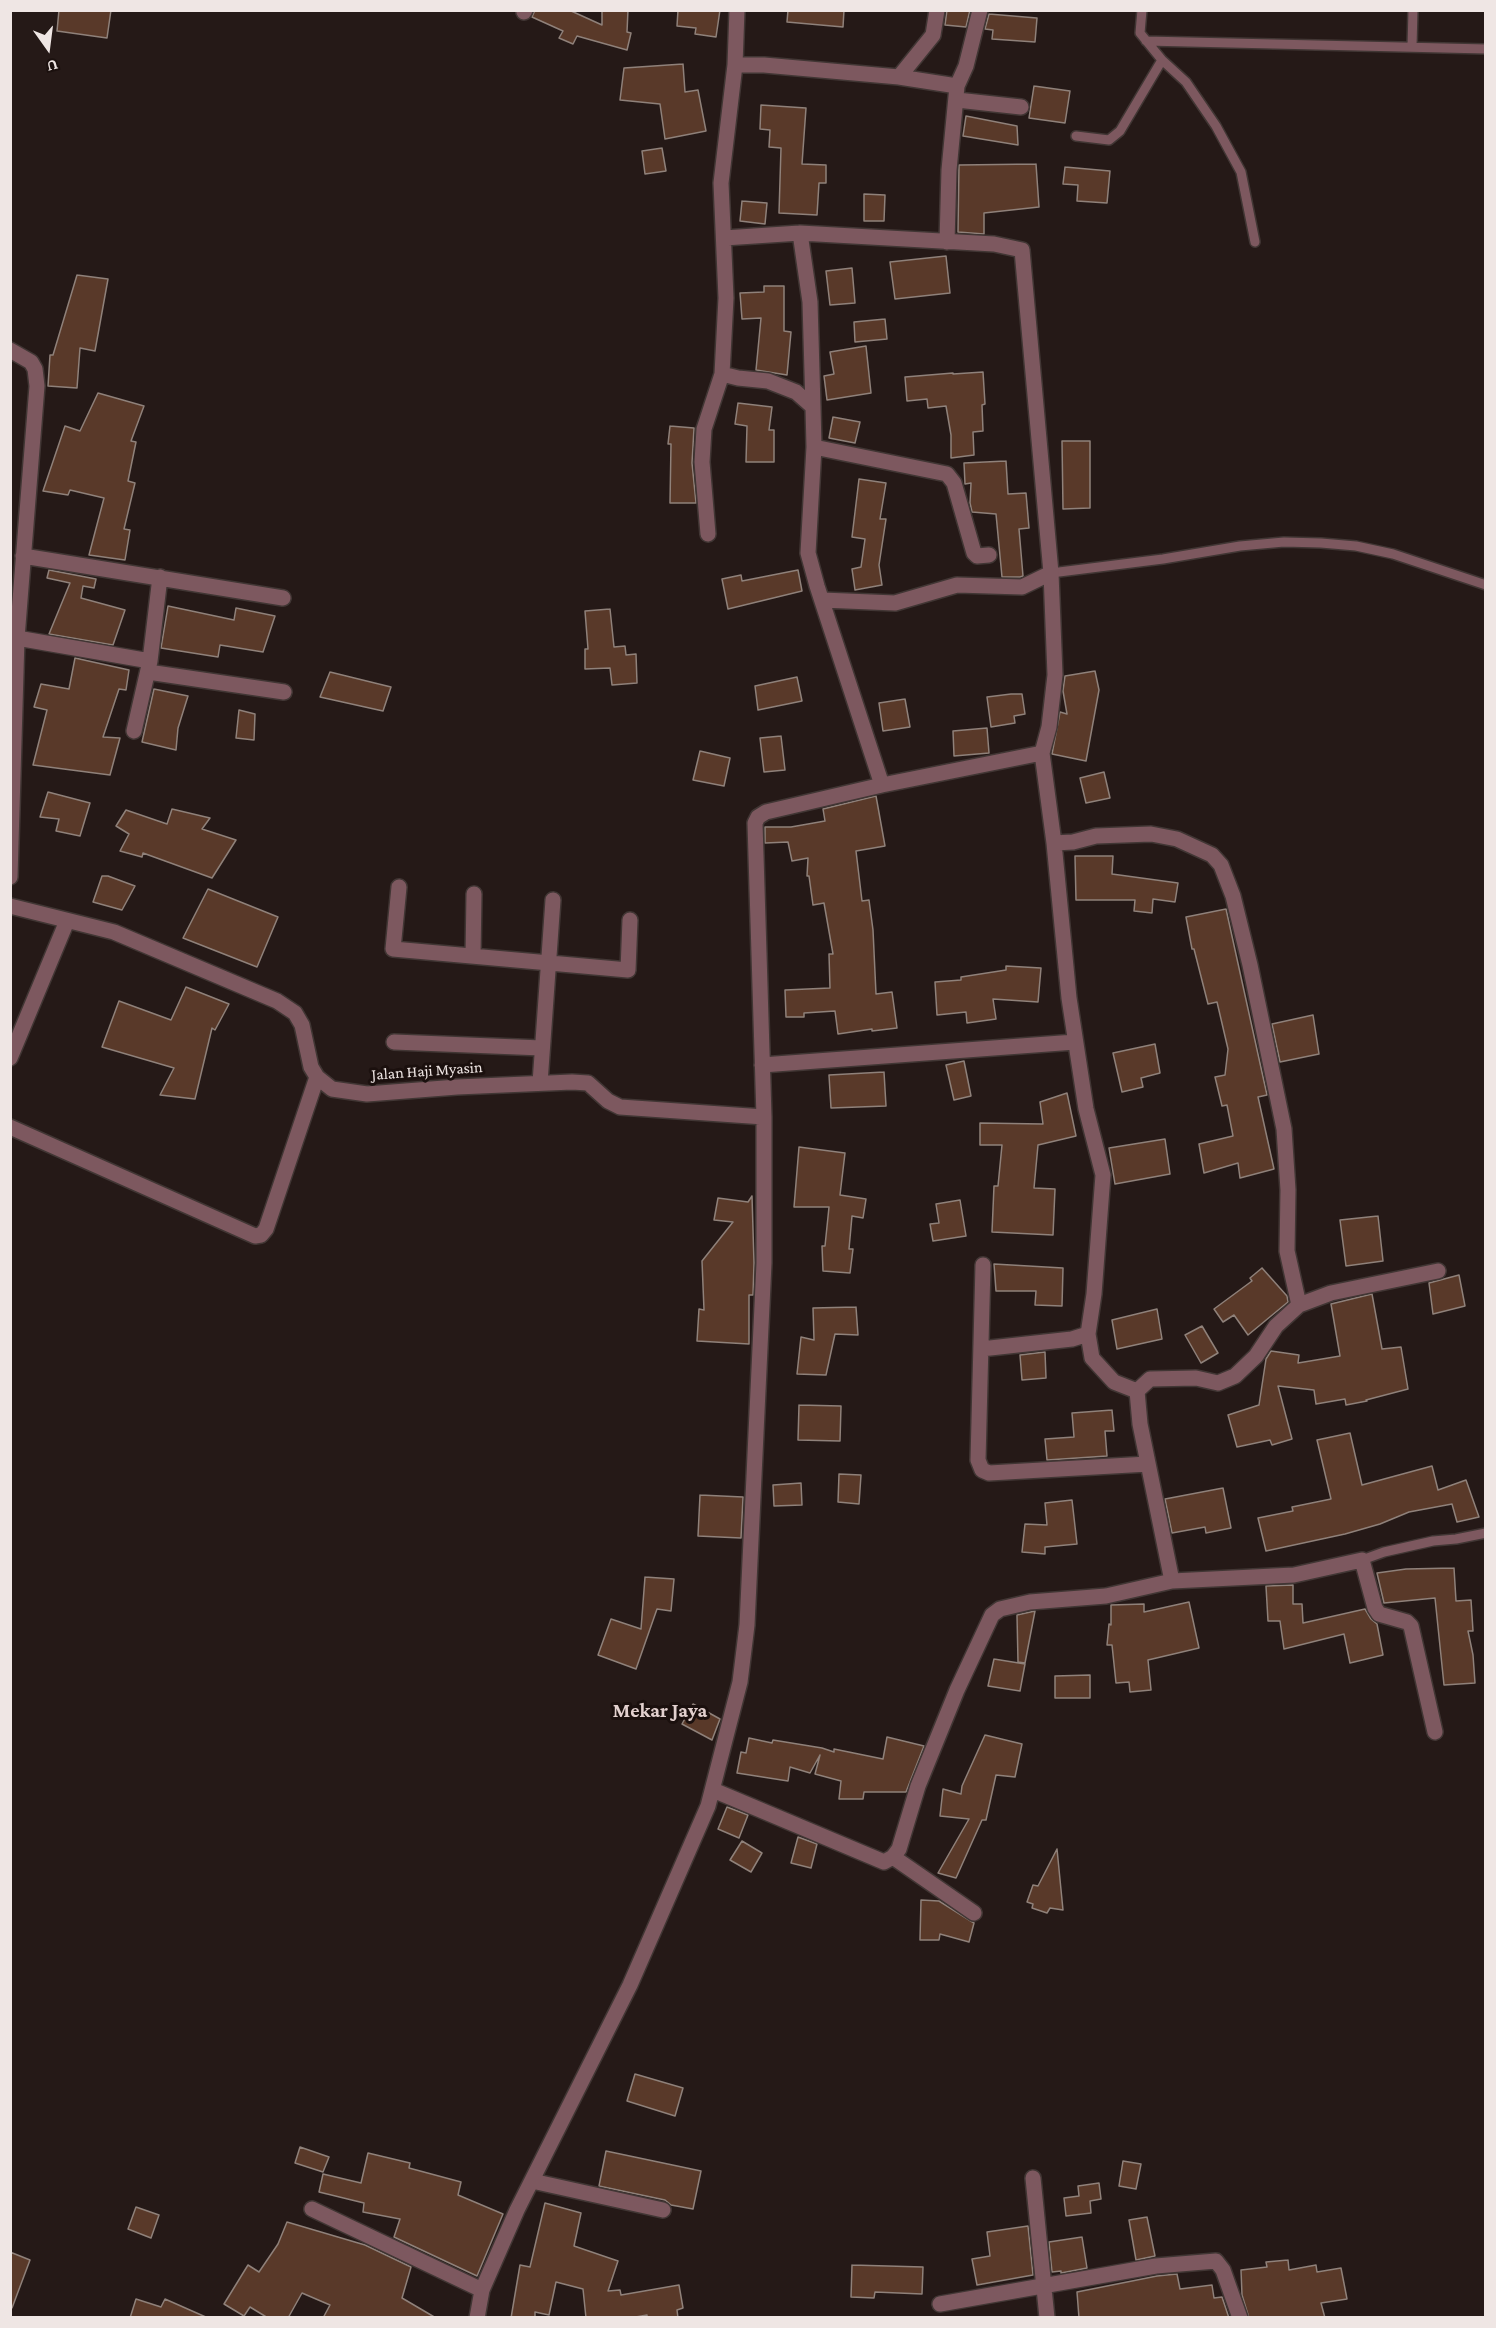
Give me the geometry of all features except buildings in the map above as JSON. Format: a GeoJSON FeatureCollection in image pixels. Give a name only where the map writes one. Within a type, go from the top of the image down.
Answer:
{"type":"FeatureCollection","features":[{"type":"Feature","properties":{"kind":"street"},"geometry":{"type":"LineString","coordinates":[[708,534],[703,492],[704,429],[722,374],[726,298],[722,183],[735,65],[736,10]]}},
{"type":"Feature","properties":{"kind":"street"},"geometry":{"type":"LineString","coordinates":[[899,77],[933,35],[938,10]]}},
{"type":"Feature","properties":{"kind":"street"},"geometry":{"type":"LineString","coordinates":[[947,242],[949,170],[957,93],[980,10]]}},
{"type":"Feature","properties":{"kind":"street"},"geometry":{"type":"LineString","coordinates":[[735,65],[764,65],[899,77],[1021,107]]}},
{"type":"Feature","properties":{"kind":"street"},"geometry":{"type":"LineString","coordinates":[[724,238],[800,233],[994,244],[1022,250],[1051,573],[1055,675],[1049,727],[1042,753],[1075,1042],[1086,1109],[1103,1175],[1094,1294],[1088,1335],[1102,1366],[1137,1391],[1140,1424],[1172,1581]]}},
{"type":"Feature","properties":{"kind":"street"},"geometry":{"type":"LineString","coordinates":[[800,233],[810,302],[813,407],[814,447],[808,553],[882,785]]}},
{"type":"Feature","properties":{"kind":"street"},"geometry":{"type":"LineString","coordinates":[[10,350],[31,362],[35,369],[38,387],[17,638],[10,877]]}},
{"type":"Feature","properties":{"kind":"street"},"geometry":{"type":"LineString","coordinates":[[722,374],[768,381],[796,392],[813,407]]}},
{"type":"Feature","properties":{"kind":"street"},"geometry":{"type":"LineString","coordinates":[[814,447],[947,474],[954,483],[974,553],[977,556],[989,555]]}},
{"type":"Feature","properties":{"kind":"street"},"geometry":{"type":"LineString","coordinates":[[23,556],[283,598]]}},
{"type":"Feature","properties":{"kind":"street"},"geometry":{"type":"LineString","coordinates":[[822,600],[895,603],[957,585],[1022,587],[1051,573]]}},
{"type":"Feature","properties":{"kind":"street"},"geometry":{"type":"LineString","coordinates":[[134,731],[149,667],[159,577]]}},
{"type":"Feature","properties":{"kind":"street"},"geometry":{"type":"LineString","coordinates":[[17,638],[149,667],[284,692]]}},
{"type":"Feature","properties":{"kind":"street"},"geometry":{"type":"LineString","coordinates":[[477,2318],[482,2290],[532,2181],[630,1985],[713,1790],[740,1682],[747,1626],[764,1263],[764,1117],[755,823],[758,817],[766,812],[882,785],[1042,753]]}},
{"type":"Feature","properties":{"kind":"street"},"geometry":{"type":"LineString","coordinates":[[1054,843],[1106,836],[1151,834],[1177,839],[1212,855],[1221,865],[1233,896],[1284,1129],[1288,1190],[1287,1251],[1299,1305]]}},
{"type":"Feature","properties":{"kind":"street"},"geometry":{"type":"LineString","coordinates":[[399,887],[393,949],[628,970],[630,920]]}},
{"type":"Feature","properties":{"kind":"street"},"geometry":{"type":"LineString","coordinates":[[473,956],[474,894]]}},
{"type":"Feature","properties":{"kind":"street"},"geometry":{"type":"LineString","coordinates":[[540,1083],[553,900]]}},
{"type":"Feature","properties":{"kind":"street"},"geometry":{"type":"LineString","coordinates":[[10,906],[114,932],[277,1001],[296,1014],[302,1025],[312,1067],[317,1077],[266,1229],[261,1235],[255,1236],[10,1127]]}},
{"type":"Feature","properties":{"kind":"street"},"geometry":{"type":"LineString","coordinates":[[10,1058],[67,921]]}},
{"type":"Feature","properties":{"kind":"street"},"geometry":{"type":"LineString","coordinates":[[394,1042],[542,1048]]}},
{"type":"Feature","properties":{"kind":"street"},"geometry":{"type":"LineString","coordinates":[[762,1065],[1075,1042]]}},
{"type":"Feature","properties":{"kind":"street","name":"Jalan Haji Myasin"},"geometry":{"type":"LineString","coordinates":[[317,1077],[332,1089],[367,1094],[540,1083],[588,1083],[608,1101],[620,1107],[764,1117]]}},
{"type":"Feature","properties":{"kind":"street"},"geometry":{"type":"LineString","coordinates":[[983,1265],[978,1460],[982,1470],[989,1473],[1148,1464]]}},
{"type":"Feature","properties":{"kind":"street"},"geometry":{"type":"LineString","coordinates":[[1137,1391],[1150,1379],[1196,1378],[1218,1383],[1235,1376],[1256,1356],[1276,1326],[1299,1305],[1331,1293],[1438,1271]]}},
{"type":"Feature","properties":{"kind":"street"},"geometry":{"type":"LineString","coordinates":[[981,1349],[1072,1339],[1088,1335]]}},
{"type":"Feature","properties":{"kind":"street"},"geometry":{"type":"LineString","coordinates":[[713,1790],[884,1862],[893,1857],[899,1849],[918,1786],[957,1690],[992,1616],[1010,1605],[1106,1596],[1172,1581],[1293,1575],[1362,1560],[1379,1614],[1407,1622],[1411,1626],[1435,1732]]}},
{"type":"Feature","properties":{"kind":"street"},"geometry":{"type":"LineString","coordinates":[[893,1857],[974,1913]]}},
{"type":"Feature","properties":{"kind":"street"},"geometry":{"type":"LineString","coordinates":[[1033,2178],[1047,2318]]}},
{"type":"Feature","properties":{"kind":"street"},"geometry":{"type":"LineString","coordinates":[[532,2181],[663,2210]]}},
{"type":"Feature","properties":{"kind":"street"},"geometry":{"type":"LineString","coordinates":[[312,2209],[482,2290]]}},
{"type":"Feature","properties":{"kind":"street"},"geometry":{"type":"LineString","coordinates":[[940,2304],[1156,2266],[1216,2261],[1223,2270],[1240,2318]]}},
{"type":"Feature","properties":{"kind":"lane"},"geometry":{"type":"LineString","coordinates":[[1142,10],[1140,33],[1162,60],[1186,82],[1216,126],[1241,172],[1255,242]]}},
{"type":"Feature","properties":{"kind":"lane"},"geometry":{"type":"LineString","coordinates":[[1413,10],[1413,46]]}},
{"type":"Feature","properties":{"kind":"lane"},"geometry":{"type":"LineString","coordinates":[[1146,41],[1485,49]]}},
{"type":"Feature","properties":{"kind":"lane"},"geometry":{"type":"LineString","coordinates":[[1076,135],[1109,140],[1120,131],[1162,60]]}},
{"type":"Feature","properties":{"kind":"lane"},"geometry":{"type":"LineString","coordinates":[[1051,573],[1163,559],[1240,546],[1284,542],[1321,543],[1356,546],[1393,554],[1485,585]]}},
{"type":"Feature","properties":{"kind":"lane"},"geometry":{"type":"LineString","coordinates":[[1362,1560],[1433,1540],[1456,1539],[1485,1533]]}},
{"type":"Feature","properties":{"kind":"district","name":"Mekar Jaya"},"geometry":{"type":"Point","coordinates":[660,1711]}}]}
